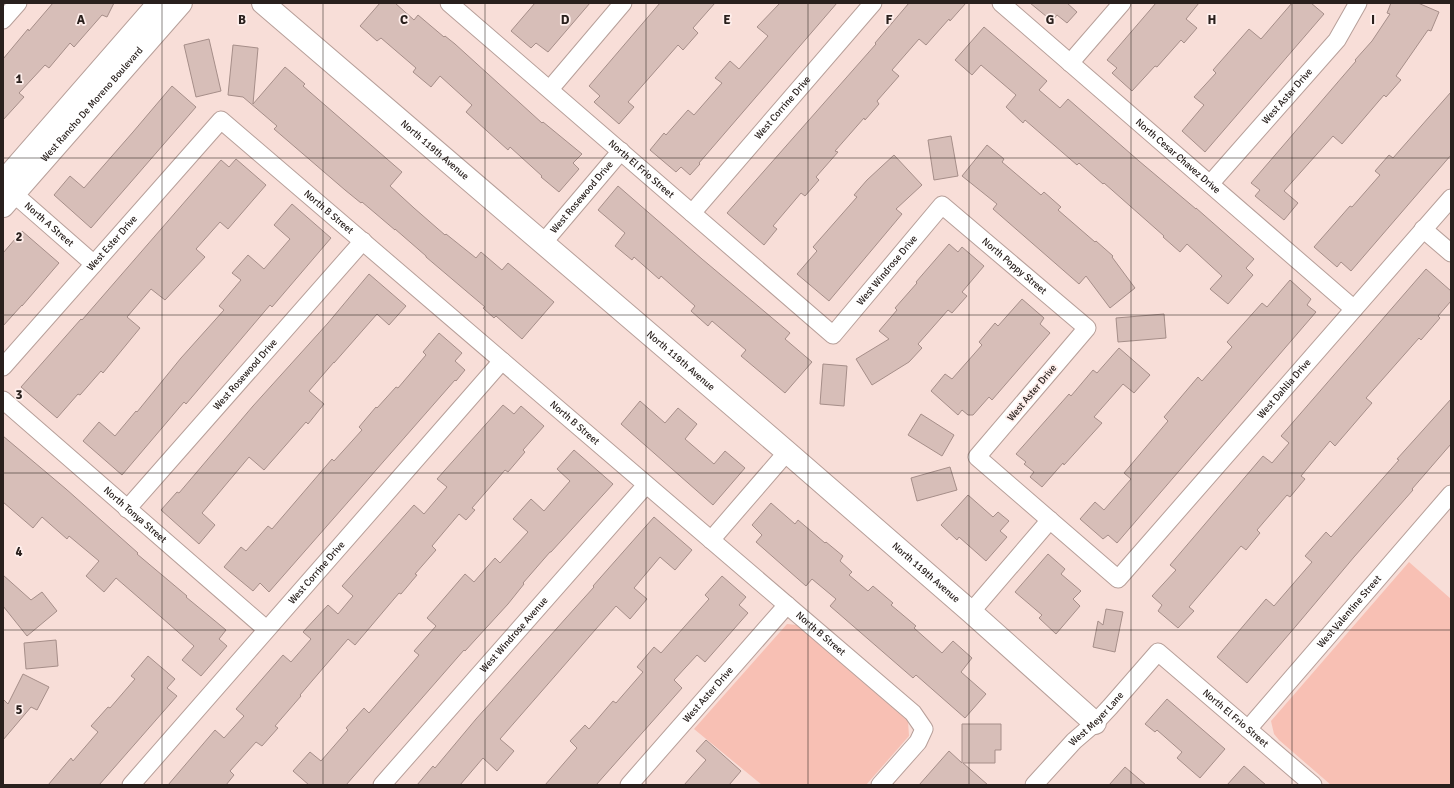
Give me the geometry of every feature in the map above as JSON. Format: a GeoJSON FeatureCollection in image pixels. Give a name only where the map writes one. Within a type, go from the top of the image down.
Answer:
{"type":"FeatureCollection","features":[{"type":"Feature","properties":{"kind":"street"},"geometry":{"type":"LineString","coordinates":[[3,20],[18,3]]}},
{"type":"Feature","properties":{"kind":"street","name":"West Rancho De Moreno Boulevard"},"geometry":{"type":"LineString","coordinates":[[6,191],[159,3]]}},
{"type":"Feature","properties":{"kind":"street","name":"West Rancho De Moreno Boulevard"},"geometry":{"type":"LineString","coordinates":[[6,191],[181,3]]}},
{"type":"Feature","properties":{"kind":"street","name":"North 119th Avenue"},"geometry":{"type":"LineString","coordinates":[[264,3],[787,452],[971,612],[1095,723]]}},
{"type":"Feature","properties":{"kind":"street","name":"North El Frio Street"},"geometry":{"type":"LineString","coordinates":[[449,3],[833,335]]}},
{"type":"Feature","properties":{"kind":"street"},"geometry":{"type":"LineString","coordinates":[[550,89],[623,3]]}},
{"type":"Feature","properties":{"kind":"street","name":"West Corrine Drive"},"geometry":{"type":"LineString","coordinates":[[692,213],[873,3]]}},
{"type":"Feature","properties":{"kind":"street","name":"North Cesar Chavez Drive"},"geometry":{"type":"LineString","coordinates":[[1001,3],[1354,309]]}},
{"type":"Feature","properties":{"kind":"street"},"geometry":{"type":"LineString","coordinates":[[1070,63],[1122,3]]}},
{"type":"Feature","properties":{"kind":"street","name":"West Aster Drive"},"geometry":{"type":"LineString","coordinates":[[1210,184],[1337,40],[1358,3]]}},
{"type":"Feature","properties":{"kind":"street","name":"North B Street"},"geometry":{"type":"LineString","coordinates":[[221,120],[913,713],[924,729],[918,742],[880,785]]}},
{"type":"Feature","properties":{"kind":"street","name":"West Ester Drive"},"geometry":{"type":"LineString","coordinates":[[3,368],[221,120]]}},
{"type":"Feature","properties":{"kind":"street","name":"West Rosewood Drive"},"geometry":{"type":"LineString","coordinates":[[543,244],[622,151]]}},
{"type":"Feature","properties":{"kind":"street","name":"North A Street"},"geometry":{"type":"LineString","coordinates":[[6,191],[94,264]]}},
{"type":"Feature","properties":{"kind":"street","name":"West Dahlia Drive"},"geometry":{"type":"LineString","coordinates":[[1050,520],[1118,579],[1451,198]]}},
{"type":"Feature","properties":{"kind":"street","name":"North Poppy Street"},"geometry":{"type":"LineString","coordinates":[[942,205],[1087,328]]}},
{"type":"Feature","properties":{"kind":"street","name":"West Windrose Drive"},"geometry":{"type":"LineString","coordinates":[[833,335],[942,205]]}},
{"type":"Feature","properties":{"kind":"street"},"geometry":{"type":"LineString","coordinates":[[1423,229],[1451,253]]}},
{"type":"Feature","properties":{"kind":"street","name":"West Rosewood Drive"},"geometry":{"type":"LineString","coordinates":[[127,509],[363,241]]}},
{"type":"Feature","properties":{"kind":"street","name":"West Aster Drive"},"geometry":{"type":"LineString","coordinates":[[1050,520],[977,457],[1087,328]]}},
{"type":"Feature","properties":{"kind":"street","name":"West Corrine Drive"},"geometry":{"type":"LineString","coordinates":[[131,785],[502,360]]}},
{"type":"Feature","properties":{"kind":"street","name":"North Tonya Street"},"geometry":{"type":"LineString","coordinates":[[3,400],[266,629]]}},
{"type":"Feature","properties":{"kind":"street"},"geometry":{"type":"LineString","coordinates":[[711,540],[787,452]]}},
{"type":"Feature","properties":{"kind":"street","name":"West Windrose Avenue"},"geometry":{"type":"LineString","coordinates":[[382,785],[646,485]]}},
{"type":"Feature","properties":{"kind":"street","name":"West Valentine Street"},"geometry":{"type":"LineString","coordinates":[[1248,729],[1451,494]]}},
{"type":"Feature","properties":{"kind":"street"},"geometry":{"type":"LineString","coordinates":[[971,612],[1050,520]]}},
{"type":"Feature","properties":{"kind":"street","name":"West Aster Drive"},"geometry":{"type":"LineString","coordinates":[[629,785],[787,605]]}},
{"type":"Feature","properties":{"kind":"street","name":"North El Frio Street"},"geometry":{"type":"LineString","coordinates":[[1158,652],[1313,785]]}},
{"type":"Feature","properties":{"kind":"street","name":"West Meyer Lane"},"geometry":{"type":"LineString","coordinates":[[1034,785],[1074,741],[1095,723],[1158,652]]}},
{"type":"Feature","properties":{"kind":"shaded area"},"geometry":{"type":"Polygon","coordinates":[[[1409,562],[1451,599],[1451,785],[1331,785],[1279,740],[1274,734],[1271,721],[1409,562]]]}},
{"type":"Feature","properties":{"kind":"shaded area"},"geometry":{"type":"Polygon","coordinates":[[[787,624],[797,625],[908,721],[909,736],[866,785],[762,785],[694,729],[787,624]]]}},
{"type":"Feature","properties":{"kind":"building"},"geometry":{"type":"Polygon","coordinates":[[[53,3],[114,3],[107,17],[102,15],[74,47],[70,43],[49,68],[45,65],[19,93],[24,97],[3,120],[3,59],[28,29],[29,31],[53,3]]]}},
{"type":"Feature","properties":{"kind":"building"},"geometry":{"type":"Polygon","coordinates":[[[380,3],[395,3],[414,20],[418,15],[444,37],[445,36],[455,44],[542,123],[543,122],[582,154],[573,163],[579,169],[559,192],[510,147],[508,150],[466,112],[472,105],[440,76],[431,87],[413,72],[416,68],[381,38],[377,41],[360,26],[380,3]]]}},
{"type":"Feature","properties":{"kind":"building"},"geometry":{"type":"Polygon","coordinates":[[[535,3],[590,3],[548,52],[536,43],[531,48],[511,31],[535,3]]]}},
{"type":"Feature","properties":{"kind":"building"},"geometry":{"type":"Polygon","coordinates":[[[660,3],[715,3],[693,28],[698,33],[683,50],[678,45],[628,102],[634,107],[619,124],[594,102],[600,96],[589,86],[660,3]]]}},
{"type":"Feature","properties":{"kind":"building"},"geometry":{"type":"Polygon","coordinates":[[[780,3],[837,3],[690,175],[681,167],[676,172],[650,150],[664,133],[666,135],[688,110],[694,115],[722,83],[715,78],[730,61],[739,69],[768,36],[757,27],[780,3]]]}},
{"type":"Feature","properties":{"kind":"building"},"geometry":{"type":"Polygon","coordinates":[[[909,3],[966,3],[950,21],[949,19],[926,45],[919,39],[892,70],[899,76],[877,101],[879,104],[865,120],[864,118],[835,151],[838,152],[816,177],[819,180],[805,196],[801,193],[773,226],[777,229],[764,245],[727,213],[876,44],[875,43],[909,3]]]}},
{"type":"Feature","properties":{"kind":"building"},"geometry":{"type":"Polygon","coordinates":[[[1030,3],[1067,3],[1077,12],[1067,23],[1057,15],[1052,21],[1030,3]]]}},
{"type":"Feature","properties":{"kind":"building"},"geometry":{"type":"Polygon","coordinates":[[[1156,3],[1199,3],[1186,19],[1197,28],[1184,43],[1181,40],[1157,67],[1155,66],[1132,91],[1112,73],[1117,68],[1107,60],[1156,3]]]}},
{"type":"Feature","properties":{"kind":"building"},"geometry":{"type":"Polygon","coordinates":[[[1292,3],[1311,3],[1324,14],[1205,152],[1182,131],[1204,105],[1194,97],[1216,73],[1213,70],[1249,29],[1261,39],[1292,3]]]}},
{"type":"Feature","properties":{"kind":"building"},"geometry":{"type":"Polygon","coordinates":[[[1391,3],[1418,3],[1439,12],[1431,31],[1428,30],[1396,76],[1401,80],[1386,97],[1384,95],[1342,144],[1333,136],[1284,191],[1298,203],[1284,220],[1255,196],[1260,190],[1251,183],[1372,41],[1390,14],[1387,13],[1391,3]]]}},
{"type":"Feature","properties":{"kind":"building"},"geometry":{"type":"Polygon","coordinates":[[[984,27],[1047,81],[1039,90],[1060,108],[1068,99],[1254,259],[1246,268],[1253,275],[1228,304],[1210,289],[1222,276],[1187,244],[1180,252],[1104,183],[1103,184],[1079,163],[1077,165],[1025,120],[1023,123],[1006,107],[1016,95],[981,65],[972,75],[955,60],[984,27]]]}},
{"type":"Feature","properties":{"kind":"building"},"geometry":{"type":"Polygon","coordinates":[[[209,39],[221,91],[196,97],[184,45],[209,39]]]}},
{"type":"Feature","properties":{"kind":"building"},"geometry":{"type":"Polygon","coordinates":[[[233,45],[258,48],[253,104],[285,67],[305,84],[303,86],[402,172],[390,186],[414,208],[445,235],[446,234],[476,258],[481,252],[502,270],[508,263],[554,302],[522,339],[496,316],[494,318],[483,308],[485,307],[395,229],[345,190],[274,129],[277,126],[243,97],[228,95],[233,45]]]}},
{"type":"Feature","properties":{"kind":"building"},"geometry":{"type":"Polygon","coordinates":[[[172,86],[196,107],[91,228],[54,195],[70,176],[84,188],[172,86]]]}},
{"type":"Feature","properties":{"kind":"building"},"geometry":{"type":"Polygon","coordinates":[[[1451,92],[1451,155],[1351,271],[1341,262],[1337,267],[1314,247],[1380,175],[1375,171],[1389,155],[1393,158],[1451,92]]]}},
{"type":"Feature","properties":{"kind":"building"},"geometry":{"type":"Polygon","coordinates":[[[951,136],[958,176],[934,180],[928,140],[951,136]]]}},
{"type":"Feature","properties":{"kind":"building"},"geometry":{"type":"Polygon","coordinates":[[[987,145],[1004,159],[1002,162],[1041,195],[1044,192],[1061,207],[1058,210],[1113,256],[1112,257],[1135,288],[1110,308],[1086,276],[1079,284],[993,209],[997,204],[962,176],[987,145]]]}},
{"type":"Feature","properties":{"kind":"building"},"geometry":{"type":"Polygon","coordinates":[[[894,155],[922,185],[896,209],[902,214],[829,301],[797,274],[817,251],[813,247],[857,197],[854,195],[867,180],[894,155]]]}},
{"type":"Feature","properties":{"kind":"building"},"geometry":{"type":"Polygon","coordinates":[[[236,159],[266,185],[228,229],[220,222],[196,249],[205,257],[165,300],[151,289],[127,317],[140,328],[103,373],[101,371],[57,418],[21,387],[81,319],[82,320],[221,160],[229,167],[236,159]]]}},
{"type":"Feature","properties":{"kind":"building"},"geometry":{"type":"Polygon","coordinates":[[[618,186],[790,333],[785,339],[812,362],[785,393],[741,356],[746,350],[712,321],[708,326],[691,311],[695,306],[661,276],[659,279],[634,257],[632,260],[615,246],[625,233],[598,210],[618,186]]]}},
{"type":"Feature","properties":{"kind":"building"},"geometry":{"type":"Polygon","coordinates":[[[292,204],[331,238],[272,307],[270,305],[186,404],[184,402],[122,475],[83,441],[99,422],[115,436],[136,411],[137,412],[181,358],[224,310],[219,306],[241,280],[232,273],[248,255],[264,269],[290,239],[274,225],[292,204]]]}},
{"type":"Feature","properties":{"kind":"building"},"geometry":{"type":"Polygon","coordinates":[[[22,231],[59,263],[3,326],[3,253],[22,231]]]}},
{"type":"Feature","properties":{"kind":"building"},"geometry":{"type":"Polygon","coordinates":[[[949,244],[958,252],[962,247],[984,266],[962,292],[967,296],[952,313],[948,310],[918,344],[922,348],[909,362],[872,385],[856,359],[889,339],[879,331],[897,310],[895,308],[949,244]]]}},
{"type":"Feature","properties":{"kind":"building"},"geometry":{"type":"Polygon","coordinates":[[[1426,269],[1451,291],[1451,301],[1438,316],[1440,318],[1421,340],[1419,338],[1366,398],[1372,403],[1335,446],[1330,441],[1301,476],[1305,479],[1290,497],[1287,495],[1257,530],[1260,533],[1246,550],[1241,546],[1189,607],[1194,611],[1178,628],[1158,611],[1162,605],[1152,596],[1176,570],[1170,565],[1263,456],[1272,463],[1289,443],[1281,436],[1426,269]]]}},
{"type":"Feature","properties":{"kind":"building"},"geometry":{"type":"Polygon","coordinates":[[[369,274],[406,306],[389,325],[377,314],[334,362],[309,391],[324,404],[308,424],[306,422],[264,470],[249,457],[202,513],[215,525],[199,544],[161,510],[177,492],[179,493],[369,274]]]}},
{"type":"Feature","properties":{"kind":"building"},"geometry":{"type":"Polygon","coordinates":[[[1290,280],[1311,299],[1307,305],[1316,312],[1117,543],[1108,535],[1103,539],[1080,519],[1095,502],[1104,510],[1131,479],[1124,473],[1168,421],[1164,417],[1198,377],[1202,381],[1232,347],[1227,342],[1262,303],[1267,307],[1290,280]]]}},
{"type":"Feature","properties":{"kind":"building"},"geometry":{"type":"Polygon","coordinates":[[[1022,299],[1044,318],[1040,324],[1050,333],[992,400],[989,397],[973,415],[968,415],[962,410],[958,415],[931,391],[945,374],[952,379],[982,345],[979,342],[995,323],[998,326],[1022,299]]]}},
{"type":"Feature","properties":{"kind":"building"},"geometry":{"type":"Polygon","coordinates":[[[1164,314],[1166,338],[1118,342],[1116,318],[1164,314]]]}},
{"type":"Feature","properties":{"kind":"building"},"geometry":{"type":"Polygon","coordinates":[[[439,333],[462,353],[455,361],[465,370],[269,592],[260,583],[253,591],[224,567],[241,547],[246,551],[268,526],[272,529],[332,459],[334,461],[362,430],[359,427],[376,407],[377,408],[396,387],[398,388],[426,355],[423,352],[439,333]]]}},
{"type":"Feature","properties":{"kind":"building"},"geometry":{"type":"Polygon","coordinates":[[[1119,348],[1150,375],[1134,393],[1123,384],[1094,417],[1102,423],[1042,487],[1030,477],[1034,472],[1024,464],[1026,462],[1016,454],[1069,394],[1071,396],[1093,370],[1097,373],[1119,348]]]}},
{"type":"Feature","properties":{"kind":"building"},"geometry":{"type":"Polygon","coordinates":[[[823,364],[847,366],[844,406],[820,404],[823,364]]]}},
{"type":"Feature","properties":{"kind":"building"},"geometry":{"type":"Polygon","coordinates":[[[1451,399],[1451,444],[1247,683],[1217,657],[1266,599],[1274,606],[1312,562],[1305,556],[1326,532],[1331,537],[1399,460],[1397,459],[1451,399]]]}},
{"type":"Feature","properties":{"kind":"building"},"geometry":{"type":"Polygon","coordinates":[[[640,401],[665,423],[678,408],[697,424],[685,439],[714,464],[725,451],[745,468],[713,505],[621,424],[640,401]]]}},
{"type":"Feature","properties":{"kind":"building"},"geometry":{"type":"Polygon","coordinates":[[[503,405],[514,414],[521,406],[544,426],[523,450],[525,452],[508,472],[505,470],[472,508],[475,510],[466,520],[459,514],[432,546],[436,550],[415,574],[417,575],[401,594],[399,593],[355,645],[348,639],[275,726],[278,728],[262,746],[256,742],[230,771],[234,775],[226,785],[168,785],[215,730],[224,738],[244,716],[236,709],[283,655],[291,662],[311,639],[303,632],[328,605],[338,614],[353,596],[342,586],[414,505],[424,514],[447,487],[437,479],[503,405]]]}},
{"type":"Feature","properties":{"kind":"building"},"geometry":{"type":"Polygon","coordinates":[[[921,414],[954,435],[942,456],[908,435],[921,414]]]}},
{"type":"Feature","properties":{"kind":"building"},"geometry":{"type":"Polygon","coordinates":[[[3,436],[66,489],[138,553],[137,554],[226,630],[219,639],[227,646],[201,676],[182,660],[194,646],[161,617],[116,578],[104,592],[86,576],[99,561],[69,536],[67,539],[42,517],[33,528],[3,502],[3,436]]]}},
{"type":"Feature","properties":{"kind":"building"},"geometry":{"type":"Polygon","coordinates":[[[574,450],[613,484],[550,552],[523,583],[524,584],[508,604],[465,651],[464,650],[346,785],[309,785],[293,771],[310,752],[321,761],[348,730],[346,728],[364,708],[369,713],[419,655],[414,651],[436,626],[427,618],[465,574],[474,582],[495,558],[500,563],[528,532],[513,519],[531,499],[544,511],[570,481],[557,469],[574,450]]]}},
{"type":"Feature","properties":{"kind":"building"},"geometry":{"type":"Polygon","coordinates":[[[950,467],[957,490],[917,501],[911,478],[950,467]]]}},
{"type":"Feature","properties":{"kind":"building"},"geometry":{"type":"Polygon","coordinates":[[[968,495],[993,517],[998,512],[1009,521],[1000,531],[1007,537],[986,561],[959,537],[957,540],[941,525],[968,495]]]}},
{"type":"Feature","properties":{"kind":"building"},"geometry":{"type":"Polygon","coordinates":[[[771,503],[795,524],[798,520],[843,556],[840,561],[852,572],[849,575],[868,591],[873,586],[893,603],[891,605],[916,626],[914,628],[942,653],[953,641],[972,658],[961,672],[986,694],[965,718],[916,675],[913,678],[830,606],[836,599],[812,579],[806,586],[756,542],[762,535],[752,525],[771,503]]]}},
{"type":"Feature","properties":{"kind":"building"},"geometry":{"type":"Polygon","coordinates":[[[654,517],[692,550],[675,570],[660,557],[634,588],[647,599],[630,619],[616,606],[500,739],[514,751],[497,771],[483,758],[460,785],[417,785],[433,766],[435,768],[476,719],[594,587],[593,586],[654,517]]]}},
{"type":"Feature","properties":{"kind":"building"},"geometry":{"type":"Polygon","coordinates":[[[1048,554],[1065,569],[1061,574],[1081,591],[1073,599],[1080,606],[1056,634],[1039,618],[1042,615],[1015,592],[1048,554]]]}},
{"type":"Feature","properties":{"kind":"building"},"geometry":{"type":"Polygon","coordinates":[[[3,575],[31,600],[42,592],[57,611],[27,636],[3,606],[3,575]]]}},
{"type":"Feature","properties":{"kind":"building"},"geometry":{"type":"Polygon","coordinates":[[[722,576],[746,597],[739,605],[748,613],[705,662],[697,655],[674,680],[682,688],[596,785],[545,785],[577,748],[570,741],[585,725],[589,729],[613,701],[616,703],[643,672],[637,667],[654,647],[661,653],[709,599],[705,595],[722,576]]]}},
{"type":"Feature","properties":{"kind":"building"},"geometry":{"type":"Polygon","coordinates":[[[1106,609],[1123,612],[1115,652],[1093,647],[1098,621],[1103,625],[1106,609]]]}},
{"type":"Feature","properties":{"kind":"building"},"geometry":{"type":"Polygon","coordinates":[[[56,640],[58,666],[26,669],[24,643],[56,640]]]}},
{"type":"Feature","properties":{"kind":"building"},"geometry":{"type":"Polygon","coordinates":[[[148,656],[175,679],[167,688],[177,696],[99,785],[48,785],[71,758],[73,761],[98,732],[91,726],[108,707],[110,708],[135,679],[131,676],[148,656]]]}},
{"type":"Feature","properties":{"kind":"building"},"geometry":{"type":"Polygon","coordinates":[[[23,674],[49,687],[37,710],[31,707],[3,740],[3,699],[8,704],[23,674]]]}},
{"type":"Feature","properties":{"kind":"building"},"geometry":{"type":"Polygon","coordinates":[[[1167,699],[1225,749],[1200,778],[1177,758],[1182,752],[1157,730],[1155,732],[1145,724],[1167,699]]]}},
{"type":"Feature","properties":{"kind":"building"},"geometry":{"type":"Polygon","coordinates":[[[962,724],[1001,724],[1001,750],[995,750],[995,763],[963,763],[988,785],[919,785],[949,751],[962,763],[962,724]]]}},
{"type":"Feature","properties":{"kind":"building"},"geometry":{"type":"Polygon","coordinates":[[[706,740],[741,771],[729,785],[684,785],[706,760],[696,751],[706,740]]]}},
{"type":"Feature","properties":{"kind":"building"},"geometry":{"type":"Polygon","coordinates":[[[1244,766],[1266,785],[1227,785],[1244,766]]]}},
{"type":"Feature","properties":{"kind":"building"},"geometry":{"type":"Polygon","coordinates":[[[1125,767],[1146,785],[1109,785],[1125,767]]]}}]}
